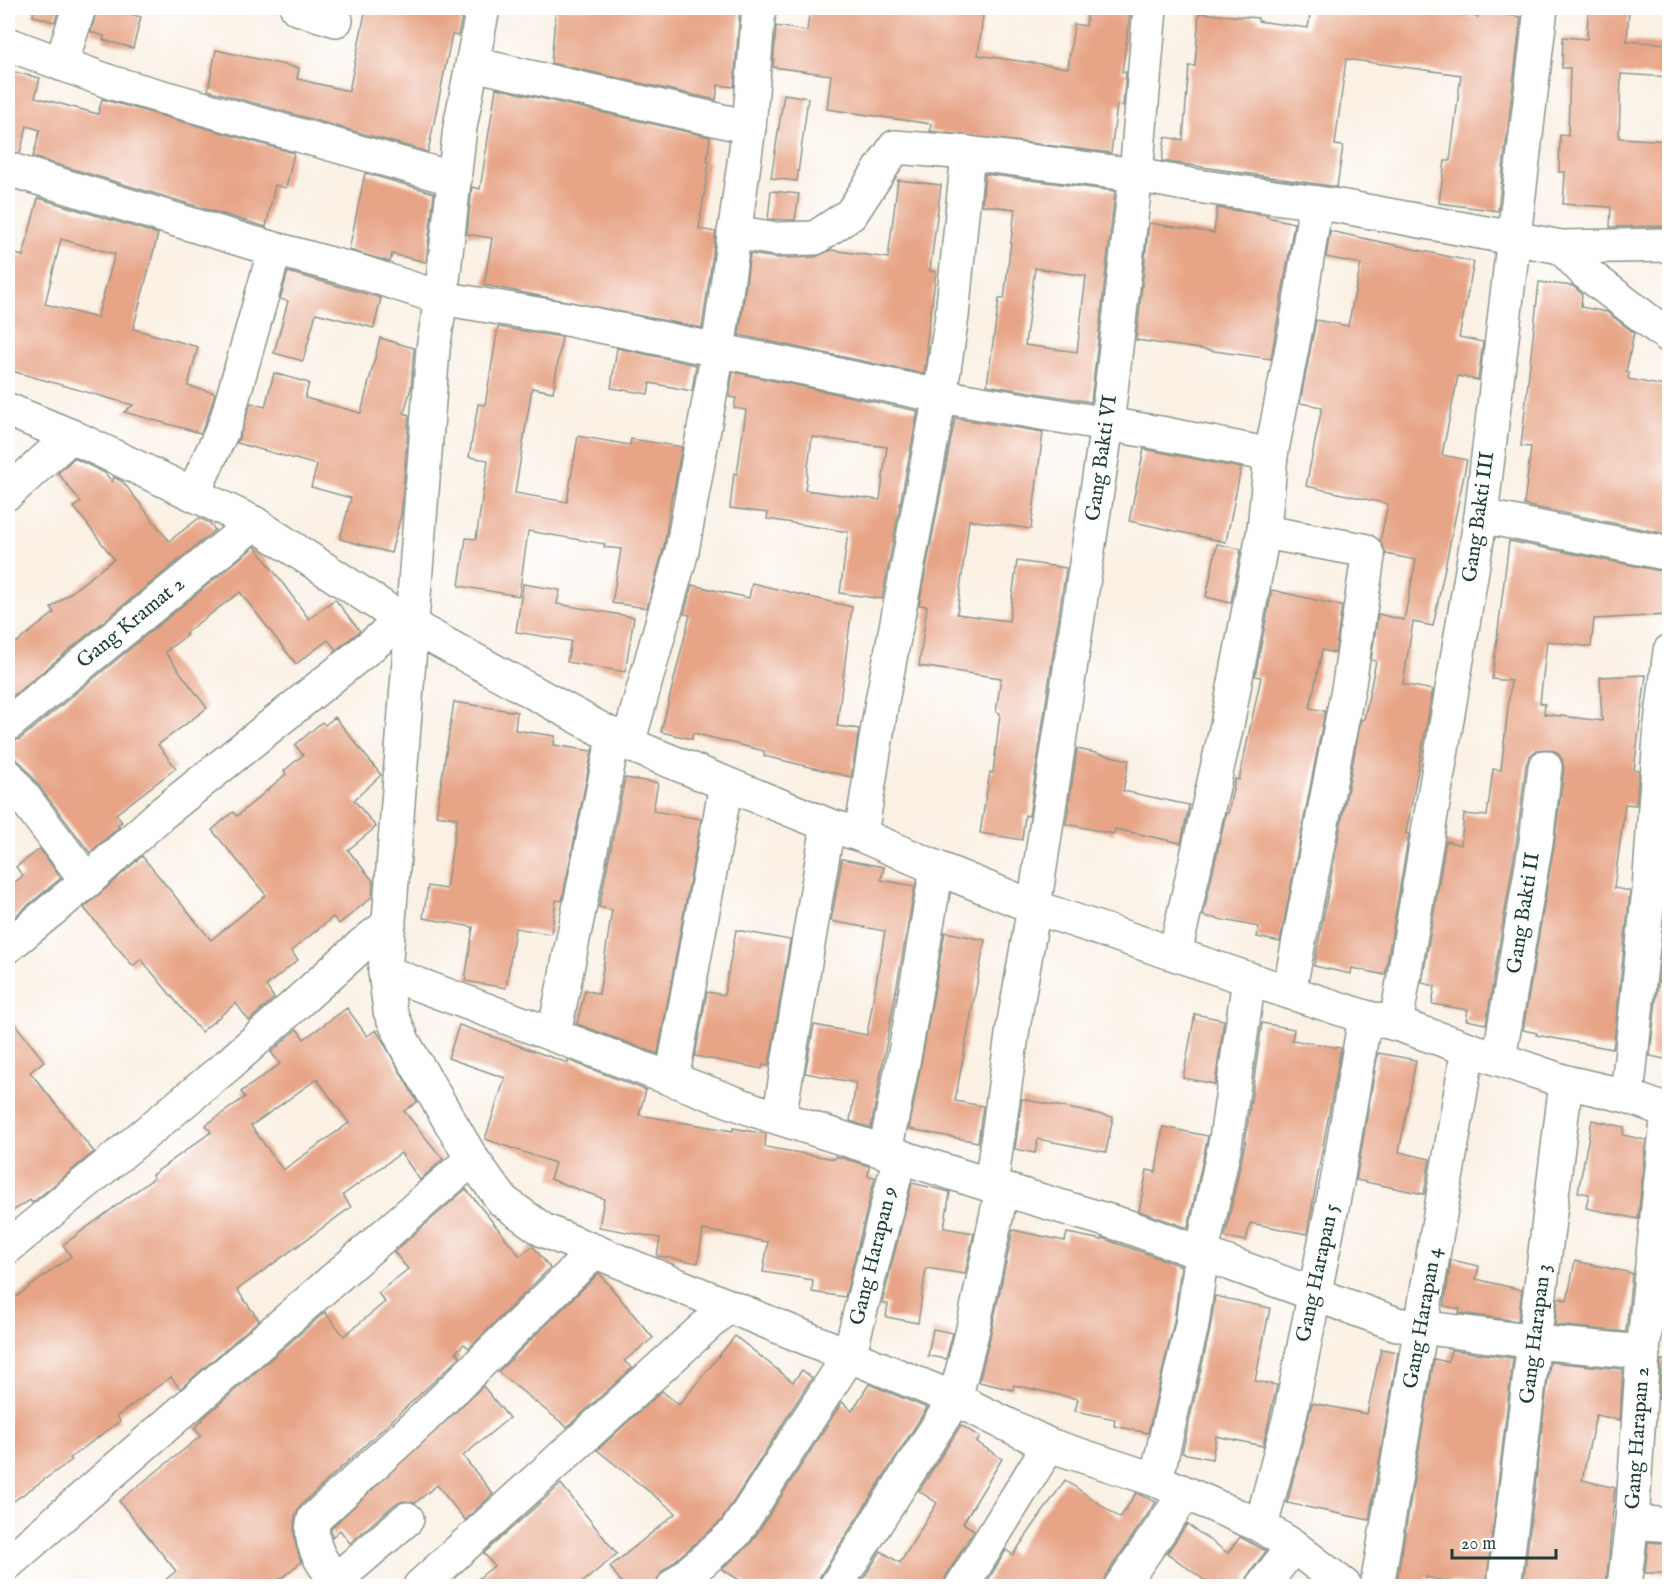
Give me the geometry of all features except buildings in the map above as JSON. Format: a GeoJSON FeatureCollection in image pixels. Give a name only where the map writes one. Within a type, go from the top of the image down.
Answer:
{"type":"FeatureCollection","features":[{"type":"Feature","properties":{"kind":"street"},"geometry":{"type":"LineString","coordinates":[[61,64],[79,8]]}},
{"type":"Feature","properties":{"kind":"street"},"geometry":{"type":"LineString","coordinates":[[297,8],[336,20]]}},
{"type":"Feature","properties":{"kind":"street"},"geometry":{"type":"LineString","coordinates":[[483,8],[459,127],[441,298],[433,349],[407,623],[385,972],[390,1011],[404,1043],[472,1159],[503,1201],[543,1230],[955,1399],[1049,1445],[1156,1480],[1261,1526],[1293,1546],[1345,1587]]}},
{"type":"Feature","properties":{"kind":"street"},"geometry":{"type":"LineString","coordinates":[[554,1034],[621,740],[682,551],[718,351],[749,127],[759,8]]}},
{"type":"Feature","properties":{"kind":"street","name":"Gang Bakti VI"},"geometry":{"type":"LineString","coordinates":[[836,1587],[955,1399],[972,1333],[997,1187],[1013,1028],[1034,907],[1107,425],[1136,175],[1150,8]]}},
{"type":"Feature","properties":{"kind":"street","name":"Gang Bakti III"},"geometry":{"type":"LineString","coordinates":[[1396,1024],[1481,516],[1541,8]]}},
{"type":"Feature","properties":{"kind":"street"},"geometry":{"type":"LineString","coordinates":[[8,44],[113,83],[454,178]]}},
{"type":"Feature","properties":{"kind":"street"},"geometry":{"type":"LineString","coordinates":[[473,64],[749,127]]}},
{"type":"Feature","properties":{"kind":"street"},"geometry":{"type":"LineString","coordinates":[[734,232],[776,239],[815,237],[851,213],[895,147],[968,153],[1136,175],[1316,203],[1561,247],[1670,245]]}},
{"type":"Feature","properties":{"kind":"street"},"geometry":{"type":"LineString","coordinates":[[861,835],[882,701],[940,396],[952,316],[968,153]]}},
{"type":"Feature","properties":{"kind":"street"},"geometry":{"type":"LineString","coordinates":[[9,175],[364,273],[441,298],[567,319],[940,396],[1271,455]]}},
{"type":"Feature","properties":{"kind":"street"},"geometry":{"type":"LineString","coordinates":[[1175,953],[1227,725],[1264,529],[1271,455],[1296,327],[1316,203]]}},
{"type":"Feature","properties":{"kind":"street"},"geometry":{"type":"LineString","coordinates":[[1561,247],[1593,279],[1670,337]]}},
{"type":"Feature","properties":{"kind":"street"},"geometry":{"type":"LineString","coordinates":[[193,494],[226,422],[275,249]]}},
{"type":"Feature","properties":{"kind":"street"},"geometry":{"type":"LineString","coordinates":[[8,410],[71,436],[254,523],[407,623],[621,740],[726,785],[828,825],[861,835],[1034,907],[1365,1017],[1396,1024],[1566,1082],[1627,1096],[1669,1111]]}},
{"type":"Feature","properties":{"kind":"street"},"geometry":{"type":"LineString","coordinates":[[8,493],[71,436]]}},
{"type":"Feature","properties":{"kind":"street"},"geometry":{"type":"LineString","coordinates":[[1481,516],[1670,554]]}},
{"type":"Feature","properties":{"kind":"street","name":"Gang Kramat 2"},"geometry":{"type":"LineString","coordinates":[[8,724],[254,523]]}},
{"type":"Feature","properties":{"kind":"street"},"geometry":{"type":"LineString","coordinates":[[1264,529],[1270,533],[1363,550],[1368,557],[1349,684],[1289,992]]}},
{"type":"Feature","properties":{"kind":"street"},"geometry":{"type":"LineString","coordinates":[[8,946],[87,881],[160,815],[407,623]]}},
{"type":"Feature","properties":{"kind":"street"},"geometry":{"type":"LineString","coordinates":[[1627,1096],[1659,885],[1661,724],[1670,651]]}},
{"type":"Feature","properties":{"kind":"street","name":"Gang Bakti II"},"geometry":{"type":"LineString","coordinates":[[1499,1059],[1534,853],[1545,767]]}},
{"type":"Feature","properties":{"kind":"street"},"geometry":{"type":"LineString","coordinates":[[8,776],[87,881]]}},
{"type":"Feature","properties":{"kind":"street"},"geometry":{"type":"LineString","coordinates":[[672,1078],[726,785]]}},
{"type":"Feature","properties":{"kind":"street"},"geometry":{"type":"LineString","coordinates":[[779,1118],[828,825]]}},
{"type":"Feature","properties":{"kind":"street","name":"Gang Harapan 9"},"geometry":{"type":"LineString","coordinates":[[674,1587],[735,1533],[849,1356],[892,1154],[906,1052],[937,868]]}},
{"type":"Feature","properties":{"kind":"street"},"geometry":{"type":"LineString","coordinates":[[8,1247],[228,1065],[363,944],[389,924]]}},
{"type":"Feature","properties":{"kind":"street"},"geometry":{"type":"LineString","coordinates":[[385,972],[779,1118],[1126,1226],[1397,1324],[1535,1342],[1643,1352]]}},
{"type":"Feature","properties":{"kind":"street"},"geometry":{"type":"LineString","coordinates":[[1156,1480],[1192,1325],[1202,1253],[1226,1139],[1249,979]]}},
{"type":"Feature","properties":{"kind":"street","name":"Gang Harapan 5"},"geometry":{"type":"LineString","coordinates":[[1261,1526],[1290,1416],[1313,1292],[1337,1182],[1365,1017]]}},
{"type":"Feature","properties":{"kind":"street","name":"Gang Harapan 4"},"geometry":{"type":"LineString","coordinates":[[1377,1587],[1468,1049]]}},
{"type":"Feature","properties":{"kind":"street","name":"Gang Harapan 3"},"geometry":{"type":"LineString","coordinates":[[1504,1587],[1566,1082]]}},
{"type":"Feature","properties":{"kind":"street","name":"Gang Harapan 2"},"geometry":{"type":"LineString","coordinates":[[1624,1587],[1632,1522],[1643,1352],[1669,1111]]}},
{"type":"Feature","properties":{"kind":"street"},"geometry":{"type":"LineString","coordinates":[[8,1563],[472,1159]]}},
{"type":"Feature","properties":{"kind":"street"},"geometry":{"type":"LineString","coordinates":[[407,1519],[332,1582],[312,1542],[311,1528],[314,1519],[424,1418],[595,1251]]}},
{"type":"Feature","properties":{"kind":"street"},"geometry":{"type":"LineString","coordinates":[[420,1587],[728,1306]]}},
{"type":"Feature","properties":{"kind":"street"},"geometry":{"type":"LineString","coordinates":[[962,1587],[1049,1445]]}},
{"type":"Feature","properties":{"kind":"street"},"geometry":{"type":"LineString","coordinates":[[1121,1587],[1185,1494]]}},
{"type":"Feature","properties":{"kind":"street"},"geometry":{"type":"LineString","coordinates":[[1632,1522],[1670,1525]]}},
{"type":"Feature","properties":{"kind":"street"},"geometry":{"type":"LineString","coordinates":[[1263,1587],[1293,1546]]}}]}
